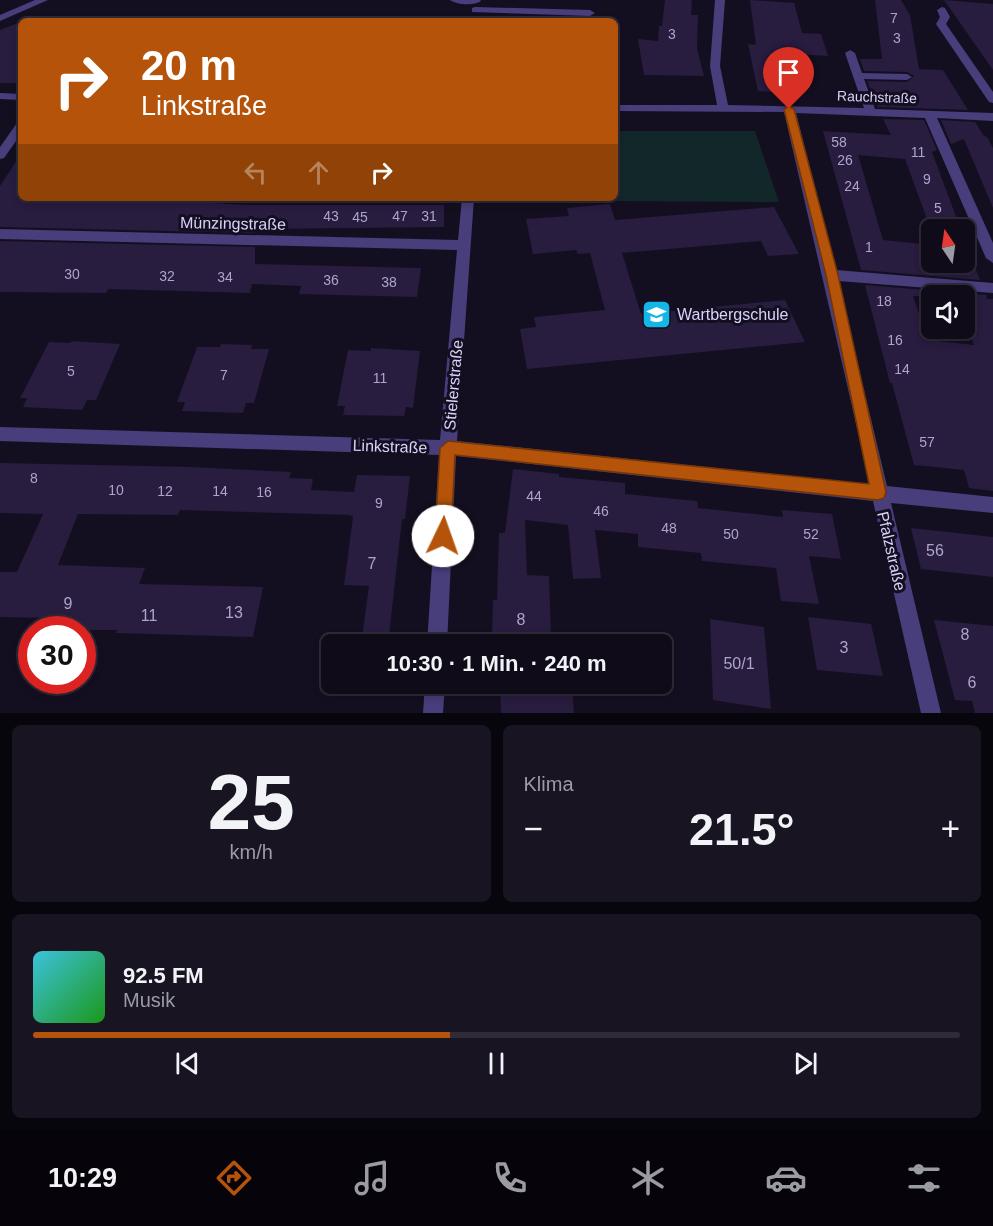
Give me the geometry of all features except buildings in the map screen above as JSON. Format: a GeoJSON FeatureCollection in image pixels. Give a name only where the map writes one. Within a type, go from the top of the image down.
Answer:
{"type":"FeatureCollection","features":[{"type":"Feature","properties":{"kind":"street"},"geometry":{"type":"LineString","coordinates":[[0,18],[43,0]]}},
{"type":"Feature","properties":{"kind":"street"},"geometry":{"type":"LineString","coordinates":[[455,0],[475,8],[590,13]]}},
{"type":"Feature","properties":{"kind":"street"},"geometry":{"type":"LineString","coordinates":[[720,0],[715,66],[723,109]]}},
{"type":"Feature","properties":{"kind":"street"},"geometry":{"type":"LineString","coordinates":[[942,10],[945,17],[941,24],[993,100]]}},
{"type":"Feature","properties":{"kind":"street"},"geometry":{"type":"LineString","coordinates":[[850,53],[870,111]]}},
{"type":"Feature","properties":{"kind":"street"},"geometry":{"type":"LineString","coordinates":[[857,76],[907,77]]}},
{"type":"Feature","properties":{"kind":"street"},"geometry":{"type":"LineString","coordinates":[[0,96],[18,97]]}},
{"type":"Feature","properties":{"kind":"street","name":"Rauchstraße"},"geometry":{"type":"LineString","coordinates":[[618,108],[789,109],[993,117]]}},
{"type":"Feature","properties":{"kind":"street","name":"Pfalzstraße"},"geometry":{"type":"LineString","coordinates":[[789,109],[832,275],[878,492],[931,713]]}},
{"type":"Feature","properties":{"kind":"street"},"geometry":{"type":"LineString","coordinates":[[929,114],[993,258]]}},
{"type":"Feature","properties":{"kind":"street"},"geometry":{"type":"LineString","coordinates":[[0,155],[18,130]]}},
{"type":"Feature","properties":{"kind":"street","name":"Stielerstraße"},"geometry":{"type":"LineString","coordinates":[[438,634],[448,448],[468,201]]}},
{"type":"Feature","properties":{"kind":"street","name":"Münzingstraße"},"geometry":{"type":"LineString","coordinates":[[0,234],[465,245]]}},
{"type":"Feature","properties":{"kind":"street"},"geometry":{"type":"LineString","coordinates":[[832,275],[993,288]]}},
{"type":"Feature","properties":{"kind":"street","name":"Linkstraße"},"geometry":{"type":"LineString","coordinates":[[0,434],[448,448],[993,505]]}},
{"type":"Feature","properties":{"kind":"street"},"geometry":{"type":"LineString","coordinates":[[433,713],[434,694]]}},
{"type":"Feature","properties":{"kind":"green space"},"geometry":{"type":"Polygon","coordinates":[[[618,131],[755,131],[779,202],[607,201],[618,201],[618,131]]]}},
{"type":"Feature","properties":{"kind":"place","name":"Wartbergschule"},"geometry":{"type":"Point","coordinates":[656,314]}},
{"type":"Feature","properties":{"kind":"route"},"geometry":{"type":"LineString","coordinates":[[443,536],[448,448],[762,482],[878,492],[832,275],[789,109]]}}]}
